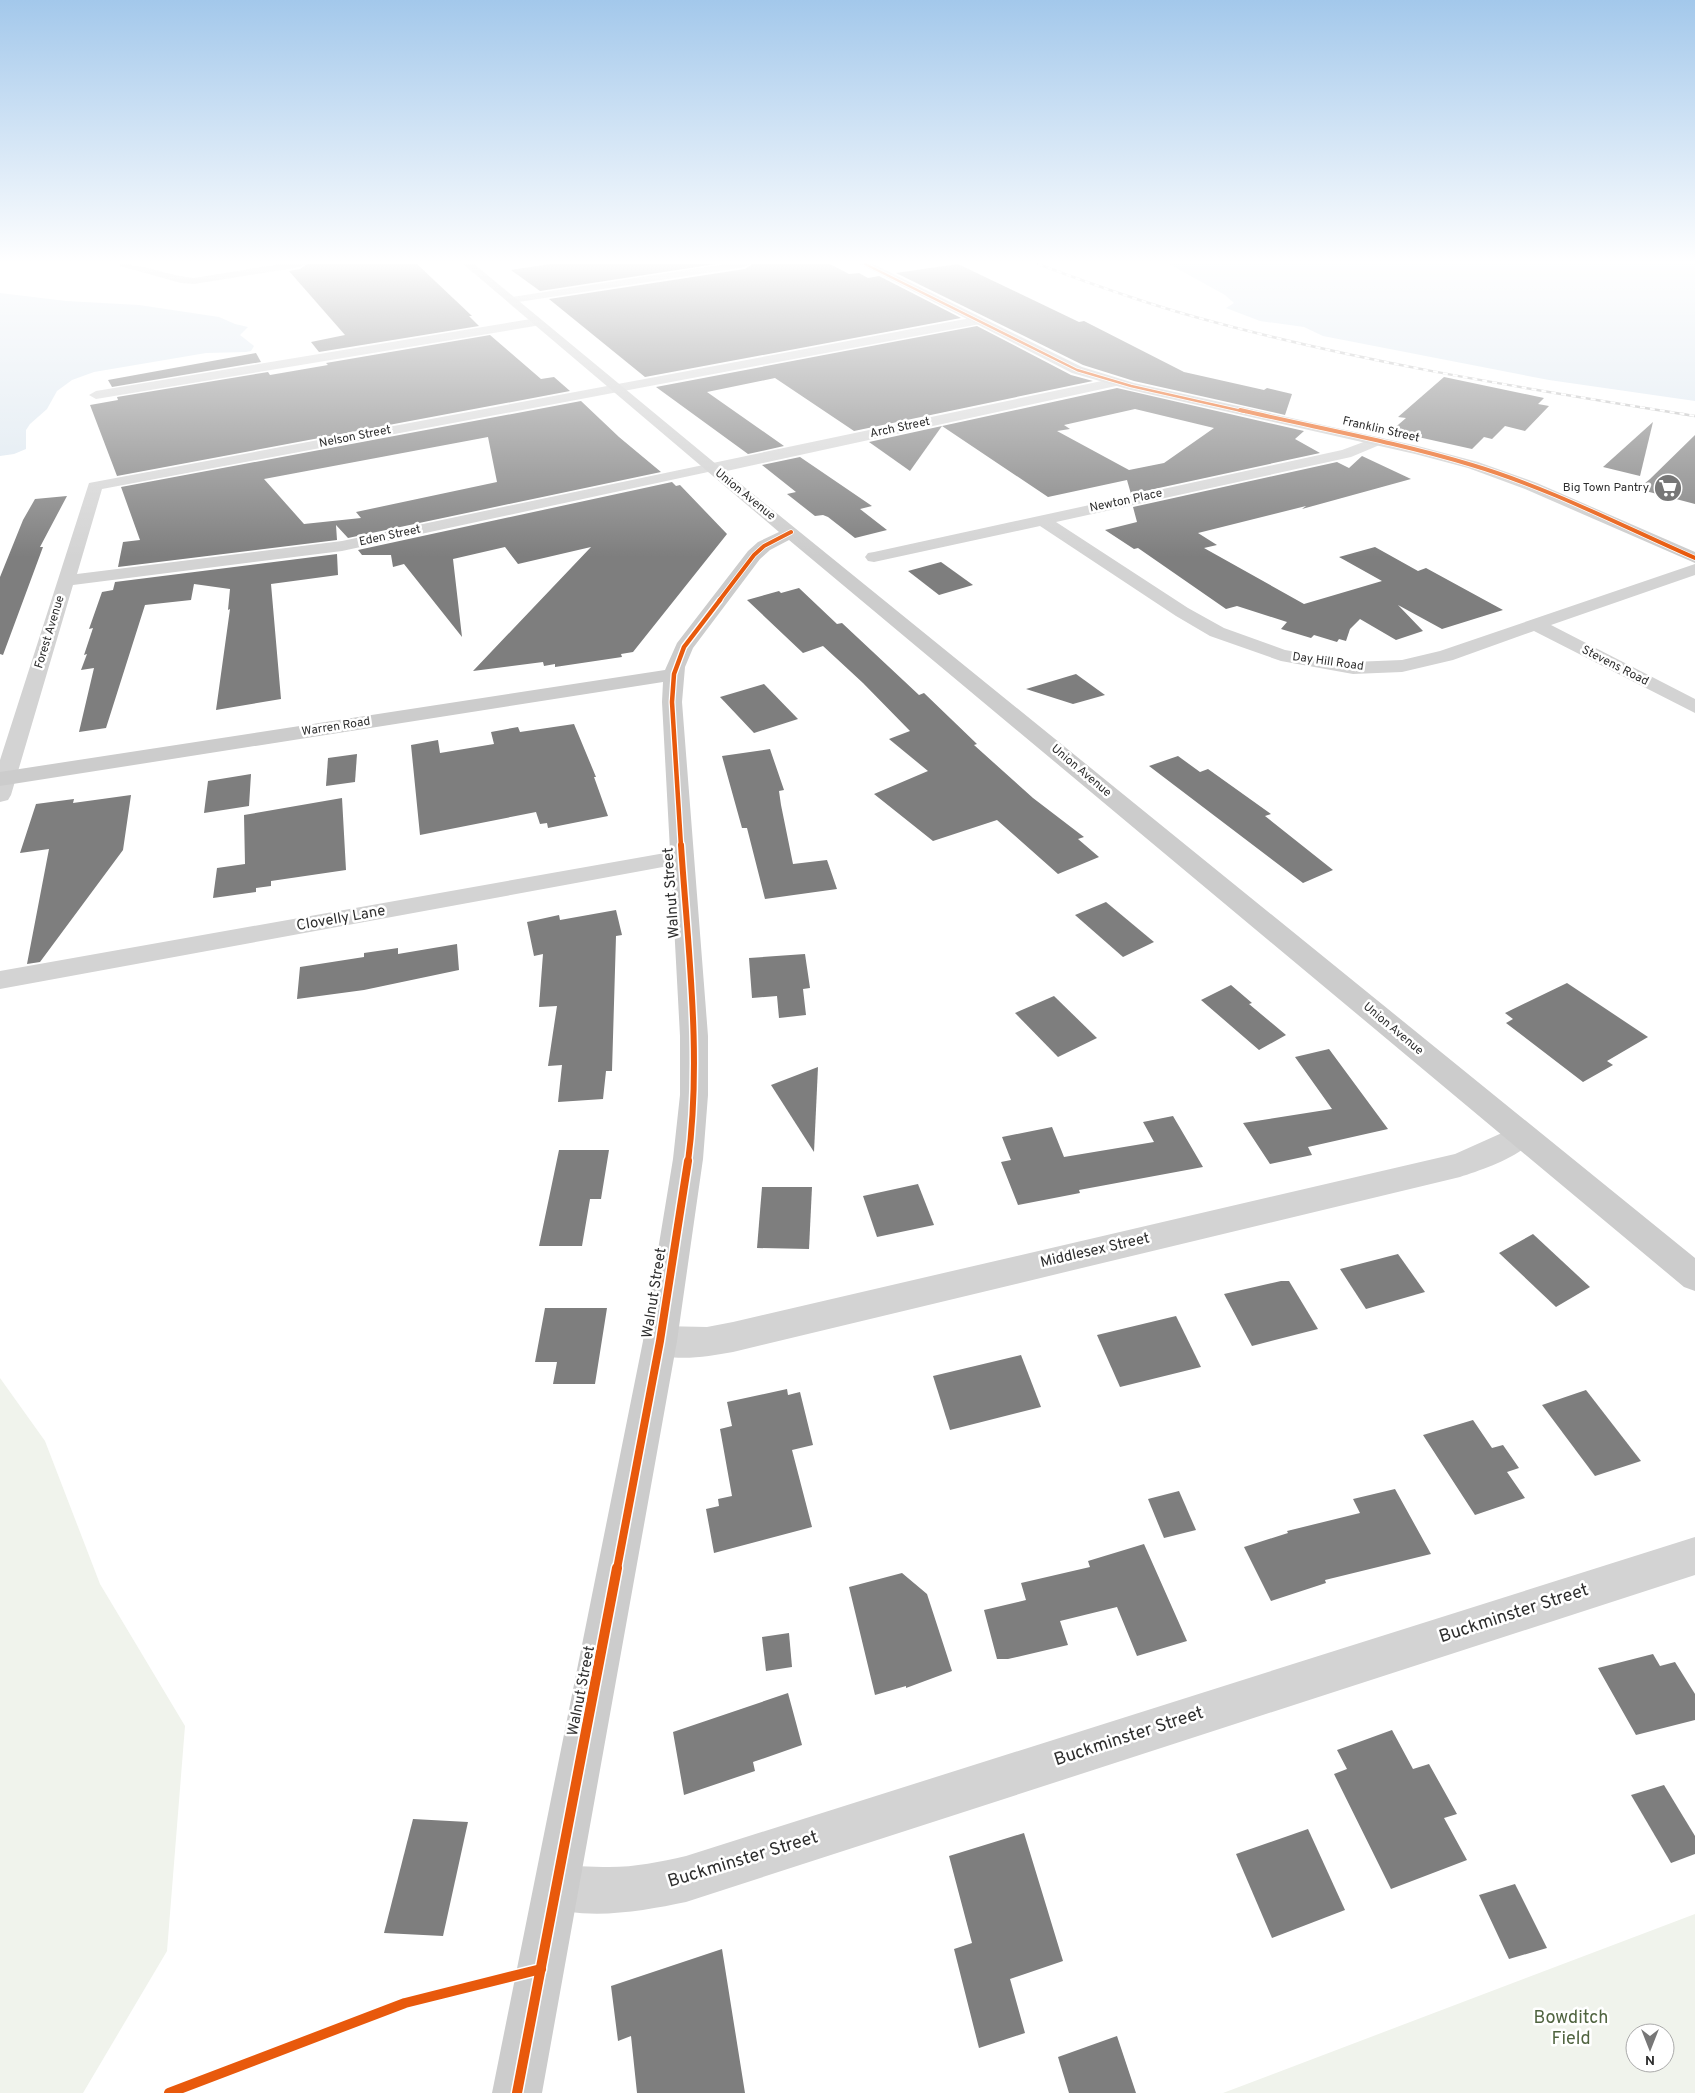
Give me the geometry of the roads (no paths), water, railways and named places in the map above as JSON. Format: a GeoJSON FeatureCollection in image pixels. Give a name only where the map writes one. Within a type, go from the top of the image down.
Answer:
{"type":"FeatureCollection","features":[{"type":"Feature","properties":{"kind":"street"},"geometry":{"type":"LineString","coordinates":[[96,395],[297,362]]}},
{"type":"Feature","properties":{"kind":"street","name":"Union Avenue"},"geometry":{"type":"LineString","coordinates":[[584,362],[1695,1277]]}},
{"type":"Feature","properties":{"kind":"street","name":"Nelson Street"},"geometry":{"type":"LineString","coordinates":[[95,486],[757,362]]}},
{"type":"Feature","properties":{"kind":"street","name":"Franklin Street"},"geometry":{"type":"LineString","coordinates":[[1058,362],[1116,382],[1447,457],[1510,478],[1695,558]]}},
{"type":"Feature","properties":{"kind":"street","name":"Arch Street"},"geometry":{"type":"LineString","coordinates":[[712,468],[1116,382]]}},
{"type":"Feature","properties":{"kind":"street","name":"Newton Place"},"geometry":{"type":"LineString","coordinates":[[874,557],[1341,455],[1377,441]]}},
{"type":"Feature","properties":{"kind":"street","name":"Eden Street"},"geometry":{"type":"LineString","coordinates":[[65,580],[342,546],[712,468]]}},
{"type":"Feature","properties":{"kind":"street","name":"Forest Avenue"},"geometry":{"type":"LineString","coordinates":[[2,784],[95,486]]}},
{"type":"Feature","properties":{"kind":"street","name":"Day Hill Road"},"geometry":{"type":"LineString","coordinates":[[1042,520],[1200,623],[1237,640],[1305,661],[1353,668],[1402,666],[1446,656],[1695,569]]}},
{"type":"Feature","properties":{"kind":"street","name":"Walnut Street"},"geometry":{"type":"LineString","coordinates":[[518,2093],[660,1341],[688,1159],[694,1095],[694,1036],[682,857],[673,675],[676,661],[684,647],[754,555],[764,546],[791,532]]}},
{"type":"Feature","properties":{"kind":"street","name":"Stevens Road"},"geometry":{"type":"LineString","coordinates":[[1536,625],[1695,707]]}},
{"type":"Feature","properties":{"kind":"street","name":"Warren Road"},"geometry":{"type":"LineString","coordinates":[[2,784],[673,675]]}},
{"type":"Feature","properties":{"kind":"street","name":"Clovelly Lane"},"geometry":{"type":"LineString","coordinates":[[0,980],[682,857]]}},
{"type":"Feature","properties":{"kind":"street","name":"Middlesex Street"},"geometry":{"type":"LineString","coordinates":[[660,1341],[707,1342],[733,1337],[1460,1165],[1482,1157],[1522,1135]]}},
{"type":"Feature","properties":{"kind":"street","name":"Buckminster Street"},"geometry":{"type":"LineString","coordinates":[[557,1888],[608,1890],[644,1888],[686,1879],[1695,1556]]}},
{"type":"Feature","properties":{"kind":"railway"},"geometry":{"type":"LineString","coordinates":[[1383,362],[1570,396],[1695,416]]}},
{"type":"Feature","properties":{"kind":"place","name":"Big Town Pantry"},"geometry":{"type":"Point","coordinates":[1668,488]}},
{"type":"Feature","properties":{"kind":"park label","name":"Bowditch Field"},"geometry":{"type":"Point","coordinates":[1571,2028]}}]}
